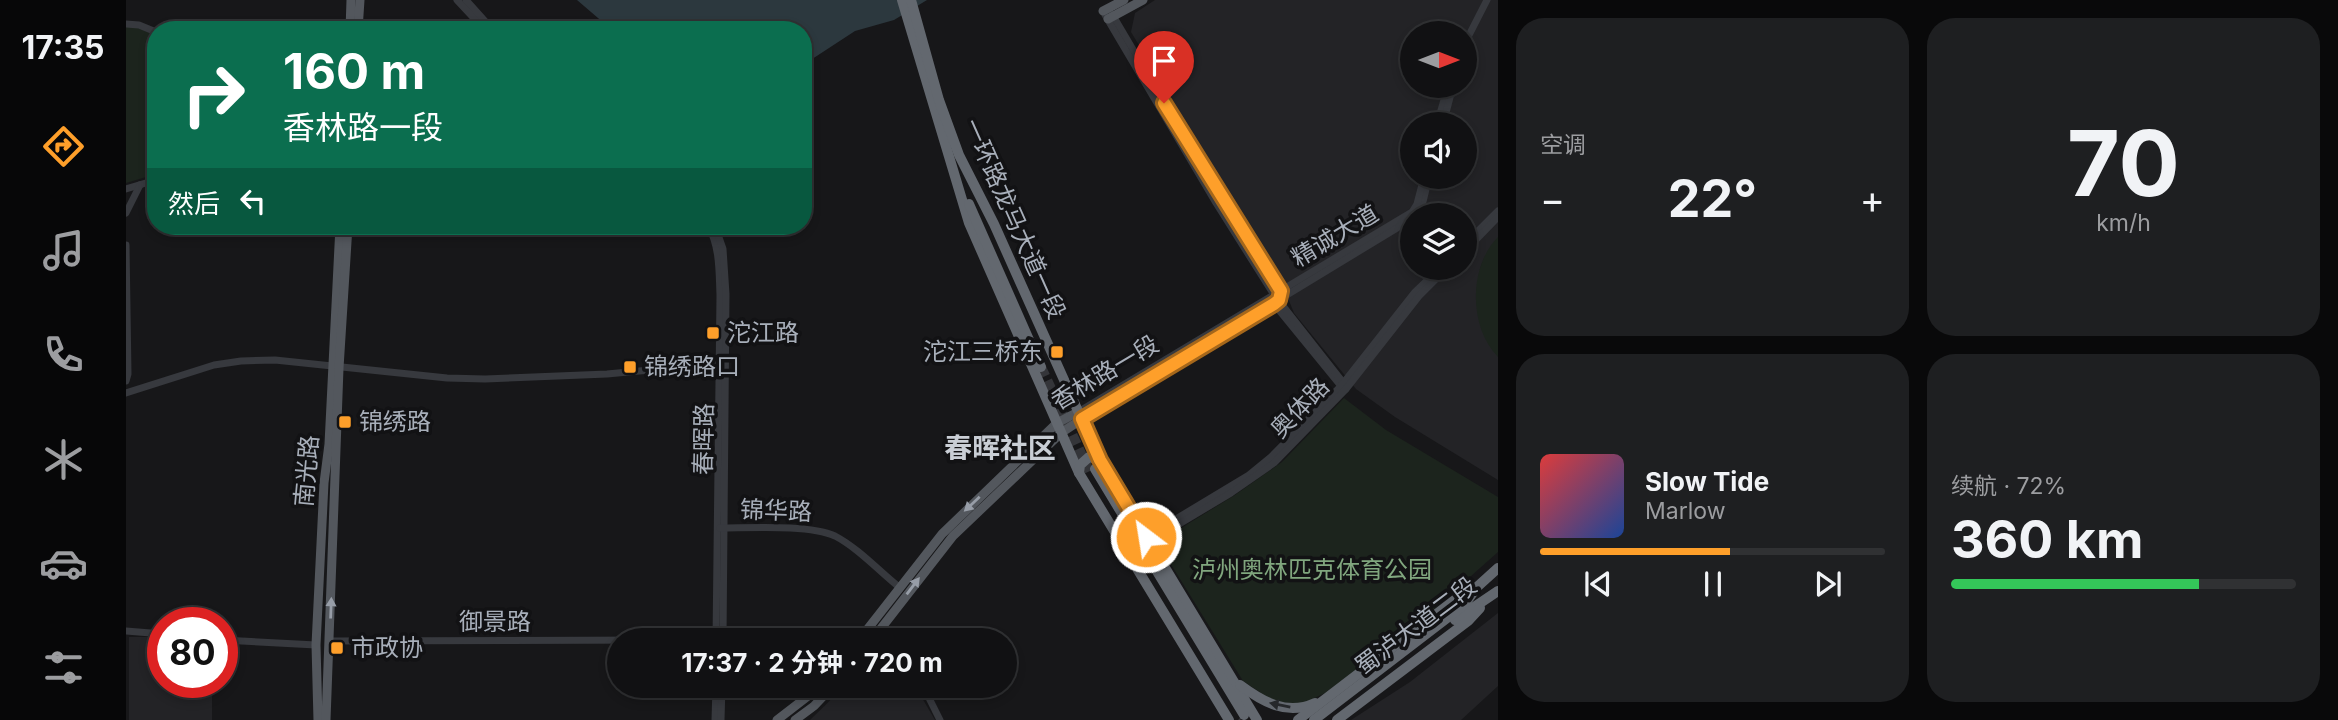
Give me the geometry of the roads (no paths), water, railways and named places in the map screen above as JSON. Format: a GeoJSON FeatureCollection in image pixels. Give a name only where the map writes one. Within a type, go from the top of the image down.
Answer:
{"type":"FeatureCollection","features":[{"type":"Feature","properties":{"kind":"highway"},"geometry":{"type":"LineString","coordinates":[[902,0],[935,101]]}},
{"type":"Feature","properties":{"kind":"highway"},"geometry":{"type":"LineString","coordinates":[[911,0],[935,101]]}},
{"type":"Feature","properties":{"kind":"highway","name":"一环路龙马大道一段"},"geometry":{"type":"LineString","coordinates":[[935,101],[954,156],[969,223],[1059,428],[1148,539],[1234,680],[1246,718]]}},
{"type":"Feature","properties":{"kind":"highway"},"geometry":{"type":"LineString","coordinates":[[954,156],[1044,365]]}},
{"type":"Feature","properties":{"kind":"highway","name":"一环路龙马大道一段"},"geometry":{"type":"LineString","coordinates":[[954,156],[994,224],[1080,415],[1091,469],[1213,693],[1246,718]]}},
{"type":"Feature","properties":{"kind":"highway"},"geometry":{"type":"LineString","coordinates":[[1038,381],[1048,386],[1053,384],[1057,381],[1059,369]]}},
{"type":"Feature","properties":{"kind":"highway"},"geometry":{"type":"LineString","coordinates":[[1091,469],[1246,718]]}},
{"type":"Feature","properties":{"kind":"highway","name":"蜀泸大道二段"},"geometry":{"type":"LineString","coordinates":[[1357,692],[1464,605],[1477,587],[1498,568]]}},
{"type":"Feature","properties":{"kind":"highway"},"geometry":{"type":"LineString","coordinates":[[1298,720],[1460,596],[1477,587]]}},
{"type":"Feature","properties":{"kind":"highway","name":"蜀泸大道二段"},"geometry":{"type":"LineString","coordinates":[[1357,692],[1498,591]]}},
{"type":"Feature","properties":{"kind":"highway"},"geometry":{"type":"LineString","coordinates":[[1340,718],[1468,621],[1489,599]]}},
{"type":"Feature","properties":{"kind":"highway"},"geometry":{"type":"LineString","coordinates":[[1234,680],[1263,701],[1276,706],[1299,708],[1331,697]]}},
{"type":"Feature","properties":{"kind":"highway"},"geometry":{"type":"LineString","coordinates":[[1314,720],[1357,692]]}},
{"type":"Feature","properties":{"kind":"highway"},"geometry":{"type":"LineString","coordinates":[[1325,720],[1357,692]]}},
{"type":"Feature","properties":{"kind":"highway"},"geometry":{"type":"LineString","coordinates":[[1213,693],[1222,720]]}},
{"type":"Feature","properties":{"kind":"main road"},"geometry":{"type":"LineString","coordinates":[[351,21],[352,0]]}},
{"type":"Feature","properties":{"kind":"main road"},"geometry":{"type":"LineString","coordinates":[[359,21],[360,0]]}},
{"type":"Feature","properties":{"kind":"main road"},"geometry":{"type":"LineString","coordinates":[[1108,14],[1124,0]]}},
{"type":"Feature","properties":{"kind":"main road"},"geometry":{"type":"LineString","coordinates":[[1108,14],[1143,0]]}},
{"type":"Feature","properties":{"kind":"main road","name":"南光路"},"geometry":{"type":"LineString","coordinates":[[322,702],[330,641],[340,235]]}},
{"type":"Feature","properties":{"kind":"main road","name":"南光路"},"geometry":{"type":"LineString","coordinates":[[322,702],[316,645],[335,367],[347,235]]}},
{"type":"Feature","properties":{"kind":"main road","name":"香林路一段"},"geometry":{"type":"LineString","coordinates":[[868,628],[942,534],[1059,428],[1080,415]]}},
{"type":"Feature","properties":{"kind":"main road","name":"香林路一段"},"geometry":{"type":"LineString","coordinates":[[885,628],[953,536],[1059,428]]}},
{"type":"Feature","properties":{"kind":"main road"},"geometry":{"type":"LineString","coordinates":[[777,720],[807,698]]}},
{"type":"Feature","properties":{"kind":"main road"},"geometry":{"type":"LineString","coordinates":[[795,720],[822,698]]}},
{"type":"Feature","properties":{"kind":"main road"},"geometry":{"type":"LineString","coordinates":[[316,720],[322,702]]}},
{"type":"Feature","properties":{"kind":"main road"},"geometry":{"type":"LineString","coordinates":[[322,702],[328,720]]}},
{"type":"Feature","properties":{"kind":"street"},"geometry":{"type":"LineString","coordinates":[[457,0],[477,21]]}},
{"type":"Feature","properties":{"kind":"street"},"geometry":{"type":"LineString","coordinates":[[466,0],[485,21]]}},
{"type":"Feature","properties":{"kind":"street"},"geometry":{"type":"LineString","coordinates":[[1476,21],[1487,0]]}},
{"type":"Feature","properties":{"kind":"street"},"geometry":{"type":"LineString","coordinates":[[1108,14],[1197,154],[1277,298],[1344,385]]}},
{"type":"Feature","properties":{"kind":"street"},"geometry":{"type":"LineString","coordinates":[[126,24],[147,28]]}},
{"type":"Feature","properties":{"kind":"street"},"geometry":{"type":"LineString","coordinates":[[126,189],[147,183]]}},
{"type":"Feature","properties":{"kind":"street"},"geometry":{"type":"LineString","coordinates":[[126,213],[140,185]]}},
{"type":"Feature","properties":{"kind":"street","name":"精诚大道"},"geometry":{"type":"LineString","coordinates":[[1277,298],[1412,212],[1421,189]]}},
{"type":"Feature","properties":{"kind":"street"},"geometry":{"type":"LineString","coordinates":[[1477,232],[1498,211]]}},
{"type":"Feature","properties":{"kind":"street"},"geometry":{"type":"LineString","coordinates":[[1477,239],[1498,217]]}},
{"type":"Feature","properties":{"kind":"street","name":"精诚大道"},"geometry":{"type":"LineString","coordinates":[[1277,298],[1400,226]]}},
{"type":"Feature","properties":{"kind":"street"},"geometry":{"type":"LineString","coordinates":[[714,235],[717,239]]}},
{"type":"Feature","properties":{"kind":"street"},"geometry":{"type":"LineString","coordinates":[[716,235],[717,239]]}},
{"type":"Feature","properties":{"kind":"street","name":"春晖路"},"geometry":{"type":"LineString","coordinates":[[716,628],[726,276],[717,239]]}},
{"type":"Feature","properties":{"kind":"street"},"geometry":{"type":"LineString","coordinates":[[126,245],[126,381]]}},
{"type":"Feature","properties":{"kind":"street","name":"奥体路"},"geometry":{"type":"LineString","coordinates":[[1344,385],[1415,292],[1428,280]]}},
{"type":"Feature","properties":{"kind":"street","name":"奥体路"},"geometry":{"type":"LineString","coordinates":[[1148,539],[1265,470],[1344,385],[1435,280]]}},
{"type":"Feature","properties":{"kind":"street","name":"香林路一段"},"geometry":{"type":"LineString","coordinates":[[1080,415],[1277,298]]}},
{"type":"Feature","properties":{"kind":"street"},"geometry":{"type":"LineString","coordinates":[[126,393],[214,365],[241,361],[275,360],[447,378],[485,379],[607,374],[722,363]]}},
{"type":"Feature","properties":{"kind":"street","name":"锦华路"},"geometry":{"type":"LineString","coordinates":[[720,530],[808,529],[827,533],[845,542],[898,589]]}},
{"type":"Feature","properties":{"kind":"street","name":"春晖路"},"geometry":{"type":"LineString","coordinates":[[720,530],[723,628]]}},
{"type":"Feature","properties":{"kind":"street"},"geometry":{"type":"LineString","coordinates":[[126,631],[147,633]]}},
{"type":"Feature","properties":{"kind":"street","name":"御景路"},"geometry":{"type":"LineString","coordinates":[[330,641],[607,640]]}},
{"type":"Feature","properties":{"kind":"street"},"geometry":{"type":"LineString","coordinates":[[238,641],[316,645]]}},
{"type":"Feature","properties":{"kind":"street"},"geometry":{"type":"LineString","coordinates":[[715,720],[716,698]]}},
{"type":"Feature","properties":{"kind":"street"},"geometry":{"type":"LineString","coordinates":[[721,720],[722,698]]}},
{"type":"Feature","properties":{"kind":"street"},"geometry":{"type":"LineString","coordinates":[[929,698],[940,720]]}},
{"type":"Feature","properties":{"kind":"tunnel"},"geometry":{"type":"LineString","coordinates":[[1041,367],[1090,473]]}},
{"type":"Feature","properties":{"kind":"place","name":"沱江路"},"geometry":{"type":"Point","coordinates":[713,333]}},
{"type":"Feature","properties":{"kind":"place","name":"沱江三桥东"},"geometry":{"type":"Point","coordinates":[1057,352]}},
{"type":"Feature","properties":{"kind":"place","name":"锦绣路口"},"geometry":{"type":"Point","coordinates":[630,367]}},
{"type":"Feature","properties":{"kind":"place","name":"锦绣路"},"geometry":{"type":"Point","coordinates":[345,422]}},
{"type":"Feature","properties":{"kind":"place","name":"市政协"},"geometry":{"type":"Point","coordinates":[337,648]}},
{"type":"Feature","properties":{"kind":"district","name":"春晖社区"},"geometry":{"type":"Point","coordinates":[1000,448]}},
{"type":"Feature","properties":{"kind":"park label","name":"泸州奥林匹克体育公园"},"geometry":{"type":"Point","coordinates":[1312,570]}}]}
